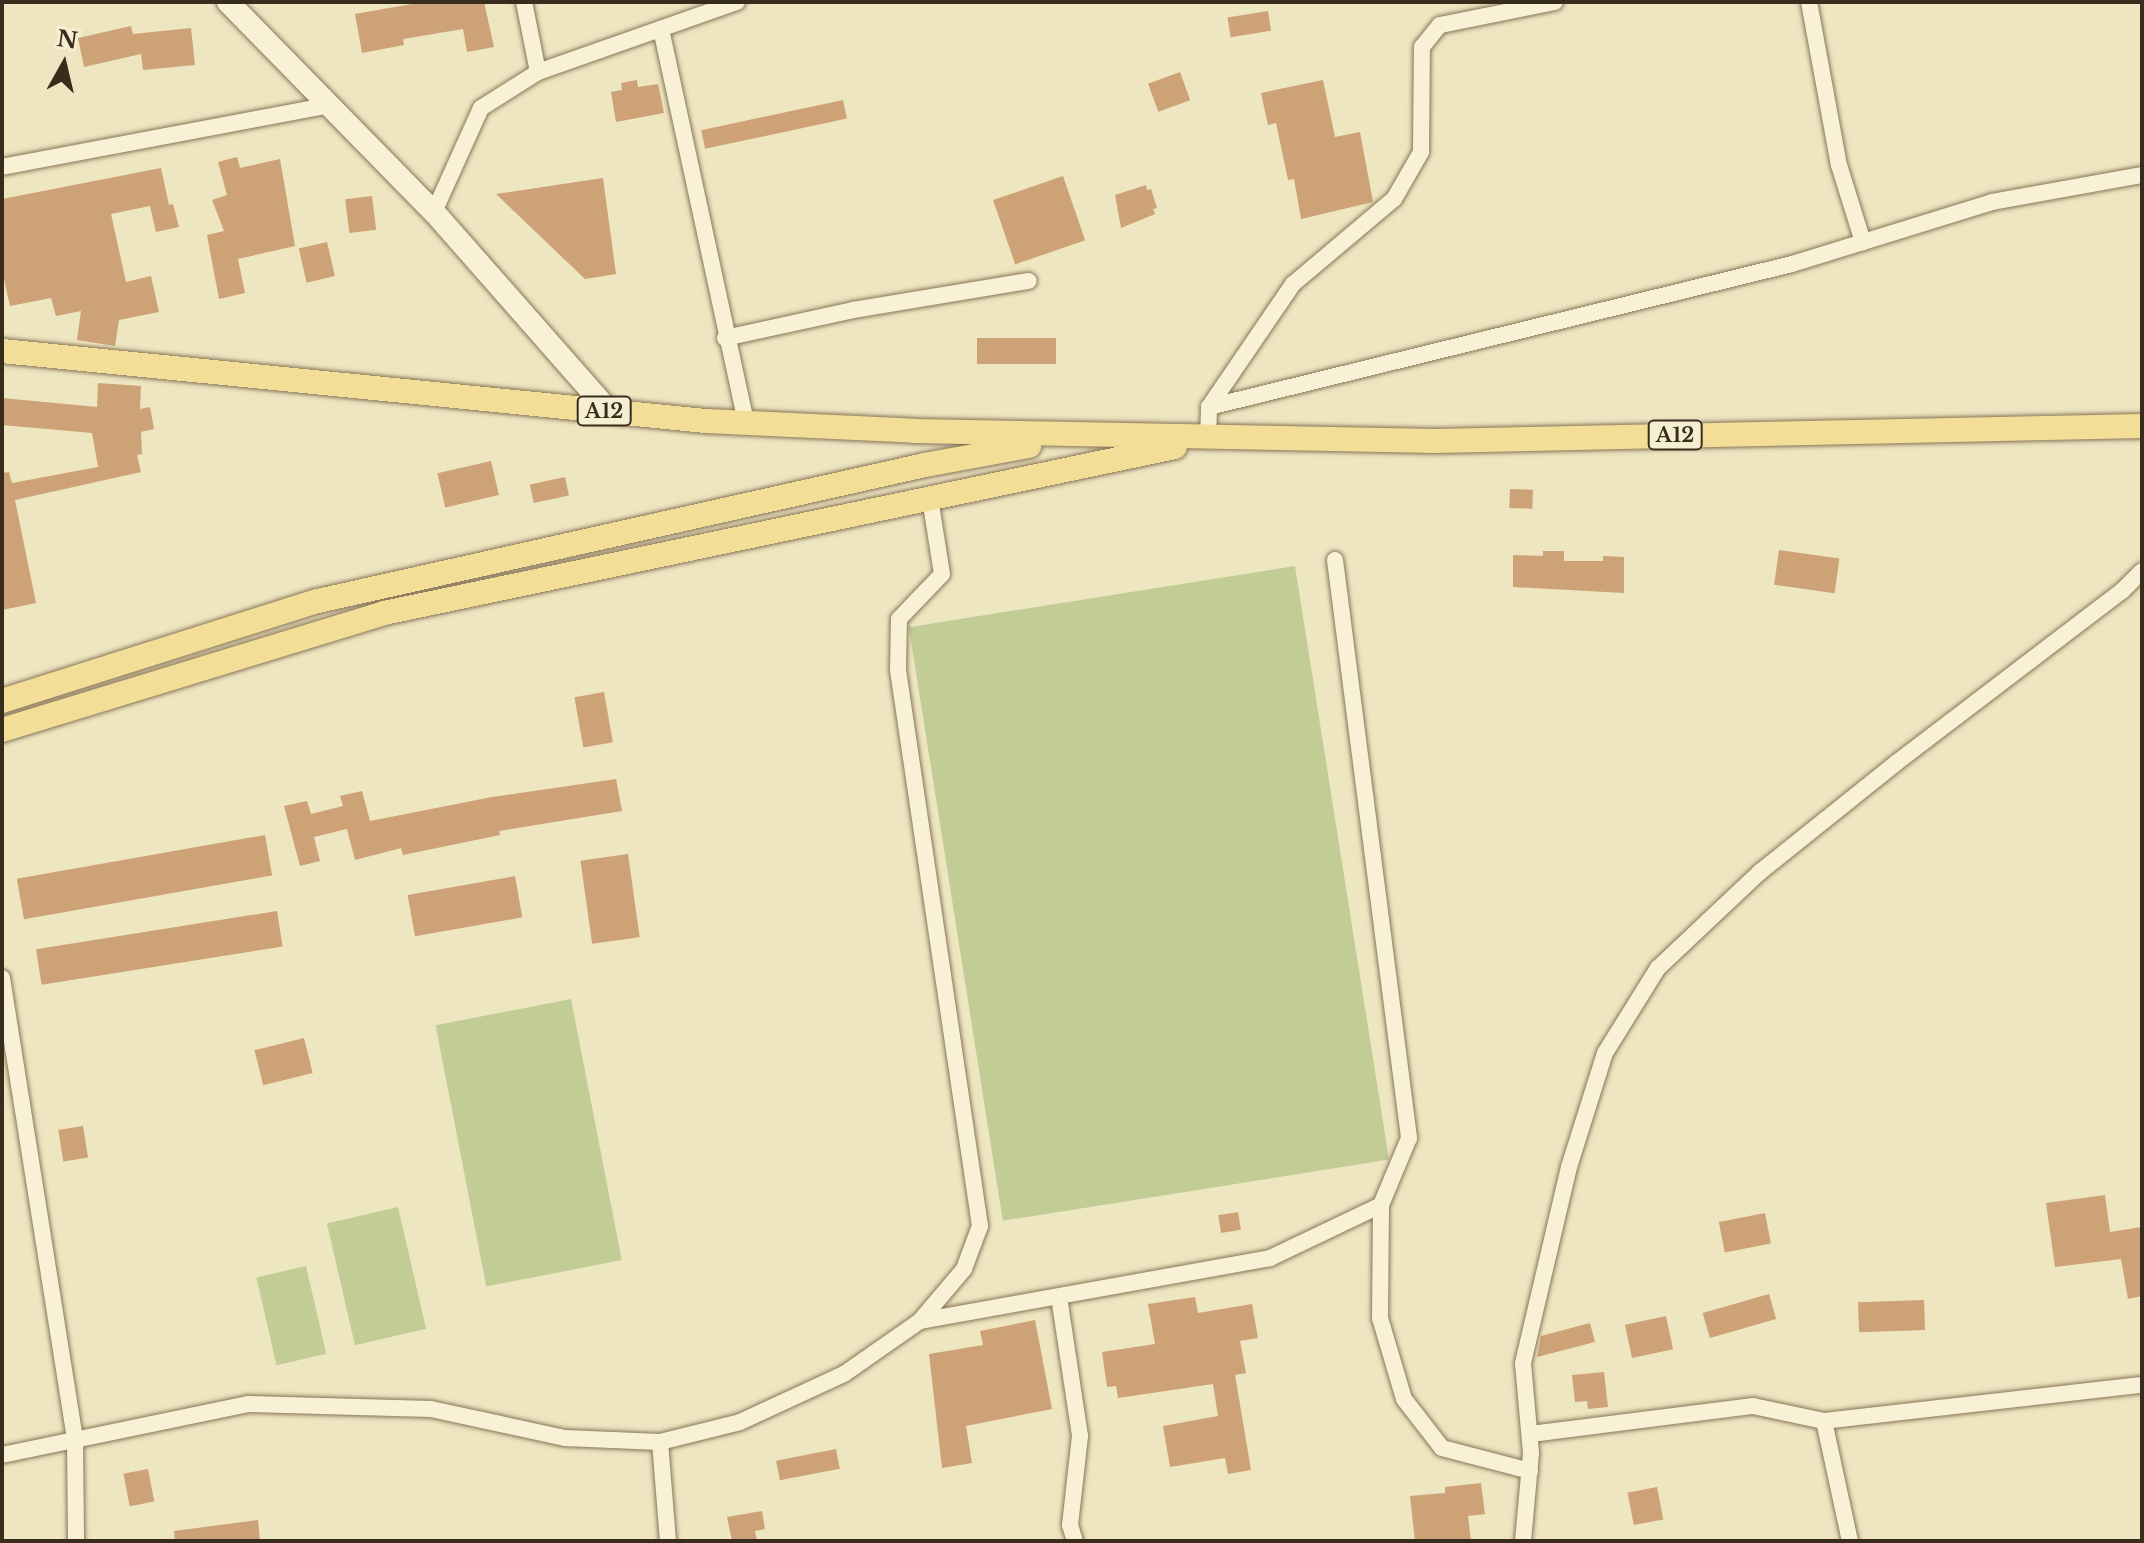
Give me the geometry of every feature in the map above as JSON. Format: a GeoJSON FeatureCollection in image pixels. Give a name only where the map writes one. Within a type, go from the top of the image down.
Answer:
{"type":"FeatureCollection","features":[{"type":"Feature","properties":{"kind":"main road","name":"A12"},"geometry":{"type":"LineString","coordinates":[[2,351],[610,412],[746,423],[915,431],[1094,437],[1435,441],[2142,426]]}},
{"type":"Feature","properties":{"kind":"main road"},"geometry":{"type":"LineString","coordinates":[[915,431],[922,440],[930,498]]}},
{"type":"Feature","properties":{"kind":"main road"},"geometry":{"type":"LineString","coordinates":[[2,701],[318,601],[925,465],[1094,437]]}},
{"type":"Feature","properties":{"kind":"main road"},"geometry":{"type":"LineString","coordinates":[[2,730],[384,613],[1102,464],[1208,439]]}},
{"type":"Feature","properties":{"kind":"street"},"geometry":{"type":"LineString","coordinates":[[228,2],[434,212],[610,412]]}},
{"type":"Feature","properties":{"kind":"street"},"geometry":{"type":"LineString","coordinates":[[524,2],[538,72]]}},
{"type":"Feature","properties":{"kind":"street"},"geometry":{"type":"LineString","coordinates":[[434,212],[481,108],[538,72],[737,2]]}},
{"type":"Feature","properties":{"kind":"street"},"geometry":{"type":"LineString","coordinates":[[1208,439],[1209,407],[1293,284],[1394,199],[1421,152],[1422,47],[1440,25],[1555,2]]}},
{"type":"Feature","properties":{"kind":"street"},"geometry":{"type":"LineString","coordinates":[[1809,2],[1839,165],[1863,242]]}},
{"type":"Feature","properties":{"kind":"street"},"geometry":{"type":"LineString","coordinates":[[661,29],[725,338],[746,423]]}},
{"type":"Feature","properties":{"kind":"street"},"geometry":{"type":"LineString","coordinates":[[2,167],[331,105]]}},
{"type":"Feature","properties":{"kind":"street"},"geometry":{"type":"LineString","coordinates":[[1209,407],[1792,264],[1992,202],[2142,175]]}},
{"type":"Feature","properties":{"kind":"street"},"geometry":{"type":"LineString","coordinates":[[725,338],[853,310],[1029,281]]}},
{"type":"Feature","properties":{"kind":"street"},"geometry":{"type":"LineString","coordinates":[[2,1455],[249,1404],[431,1409],[565,1438],[660,1442],[753,1416],[844,1374],[920,1321],[964,1269],[980,1226],[898,670],[899,619],[942,574],[930,498]]}},
{"type":"Feature","properties":{"kind":"street"},"geometry":{"type":"LineString","coordinates":[[1335,560],[1409,1138],[1381,1205],[1380,1318],[1404,1399],[1442,1448],[1530,1471]]}},
{"type":"Feature","properties":{"kind":"street"},"geometry":{"type":"LineString","coordinates":[[1523,1541],[1531,1434],[1523,1363],[1569,1167],[1605,1053],[1658,968],[1760,872],[1896,763],[2122,591],[2142,571]]}},
{"type":"Feature","properties":{"kind":"street"},"geometry":{"type":"LineString","coordinates":[[2,978],[75,1441],[76,1541]]}},
{"type":"Feature","properties":{"kind":"street"},"geometry":{"type":"LineString","coordinates":[[920,1321],[1270,1258],[1381,1205]]}},
{"type":"Feature","properties":{"kind":"street"},"geometry":{"type":"LineString","coordinates":[[1059,1297],[1080,1436],[1070,1525],[1075,1541]]}},
{"type":"Feature","properties":{"kind":"street"},"geometry":{"type":"LineString","coordinates":[[1531,1434],[1753,1406],[1824,1421],[2142,1385]]}},
{"type":"Feature","properties":{"kind":"street"},"geometry":{"type":"LineString","coordinates":[[1824,1421],[1850,1541]]}},
{"type":"Feature","properties":{"kind":"street"},"geometry":{"type":"LineString","coordinates":[[660,1442],[668,1541]]}},
{"type":"Feature","properties":{"kind":"green space"},"geometry":{"type":"Polygon","coordinates":[[[1295,566],[1389,1160],[1003,1221],[909,627],[1295,566]]]}},
{"type":"Feature","properties":{"kind":"green space"},"geometry":{"type":"Polygon","coordinates":[[[571,999],[622,1260],[486,1286],[436,1025],[571,999]]]}},
{"type":"Feature","properties":{"kind":"green space"},"geometry":{"type":"Polygon","coordinates":[[[398,1207],[426,1329],[355,1345],[327,1223],[398,1207]]]}},
{"type":"Feature","properties":{"kind":"green space"},"geometry":{"type":"Polygon","coordinates":[[[306,1266],[326,1354],[277,1365],[256,1277],[306,1266]]]}},
{"type":"Feature","properties":{"kind":"building"},"geometry":{"type":"Polygon","coordinates":[[[423,2],[484,2],[494,47],[467,52],[463,29],[403,39],[404,45],[362,53],[355,14],[423,2]]]}},
{"type":"Feature","properties":{"kind":"building"},"geometry":{"type":"Polygon","coordinates":[[[1268,11],[1271,31],[1231,37],[1228,17],[1268,11]]]}},
{"type":"Feature","properties":{"kind":"building"},"geometry":{"type":"Polygon","coordinates":[[[131,26],[133,34],[191,28],[195,65],[143,70],[141,54],[84,67],[78,38],[131,26]]]}},
{"type":"Feature","properties":{"kind":"building"},"geometry":{"type":"Polygon","coordinates":[[[1180,72],[1190,100],[1158,112],[1148,84],[1180,72]]]}},
{"type":"Feature","properties":{"kind":"building"},"geometry":{"type":"Polygon","coordinates":[[[637,80],[638,87],[658,84],[664,113],[616,122],[611,92],[622,90],[621,83],[637,80]]]}},
{"type":"Feature","properties":{"kind":"building"},"geometry":{"type":"Polygon","coordinates":[[[1323,80],[1335,137],[1360,132],[1373,202],[1301,219],[1294,179],[1288,180],[1276,123],[1268,125],[1261,93],[1323,80]]]}},
{"type":"Feature","properties":{"kind":"building"},"geometry":{"type":"Polygon","coordinates":[[[843,100],[847,119],[705,149],[701,130],[843,100]]]}},
{"type":"Feature","properties":{"kind":"building"},"geometry":{"type":"Polygon","coordinates":[[[237,157],[240,168],[280,159],[295,246],[238,259],[245,293],[219,299],[207,235],[224,231],[212,200],[227,195],[218,162],[237,157]]]}},
{"type":"Feature","properties":{"kind":"building"},"geometry":{"type":"Polygon","coordinates":[[[161,168],[169,205],[173,204],[179,227],[156,232],[150,206],[111,214],[126,282],[151,276],[159,312],[119,320],[115,346],[77,340],[81,311],[56,316],[51,298],[10,306],[2,270],[2,199],[161,168]]]}},
{"type":"Feature","properties":{"kind":"building"},"geometry":{"type":"Polygon","coordinates":[[[1063,176],[1085,240],[1015,264],[993,200],[1063,176]]]}},
{"type":"Feature","properties":{"kind":"building"},"geometry":{"type":"Polygon","coordinates":[[[603,178],[616,274],[585,279],[496,194],[603,178]]]}},
{"type":"Feature","properties":{"kind":"building"},"geometry":{"type":"Polygon","coordinates":[[[1146,185],[1147,190],[1151,189],[1157,208],[1153,209],[1155,214],[1121,228],[1115,195],[1146,185]]]}},
{"type":"Feature","properties":{"kind":"building"},"geometry":{"type":"Polygon","coordinates":[[[372,196],[376,230],[349,233],[345,199],[372,196]]]}},
{"type":"Feature","properties":{"kind":"building"},"geometry":{"type":"Polygon","coordinates":[[[327,242],[335,276],[307,283],[299,249],[327,242]]]}},
{"type":"Feature","properties":{"kind":"building"},"geometry":{"type":"Polygon","coordinates":[[[977,338],[1056,338],[1056,364],[977,364],[977,338]]]}},
{"type":"Feature","properties":{"kind":"building"},"geometry":{"type":"Polygon","coordinates":[[[98,383],[141,386],[140,409],[150,407],[154,429],[141,432],[142,454],[137,455],[141,472],[15,500],[36,603],[2,610],[2,473],[9,472],[12,483],[98,467],[92,433],[2,425],[2,398],[97,407],[98,383]]]}},
{"type":"Feature","properties":{"kind":"building"},"geometry":{"type":"Polygon","coordinates":[[[491,461],[499,495],[445,507],[437,473],[491,461]]]}},
{"type":"Feature","properties":{"kind":"building"},"geometry":{"type":"Polygon","coordinates":[[[565,477],[569,496],[534,503],[530,484],[565,477]]]}},
{"type":"Feature","properties":{"kind":"building"},"geometry":{"type":"Polygon","coordinates":[[[1510,489],[1533,490],[1532,509],[1509,508],[1510,489]]]}},
{"type":"Feature","properties":{"kind":"building"},"geometry":{"type":"Polygon","coordinates":[[[1779,550],[1839,558],[1835,593],[1774,585],[1779,550]]]}},
{"type":"Feature","properties":{"kind":"building"},"geometry":{"type":"Polygon","coordinates":[[[1543,551],[1564,551],[1564,561],[1603,561],[1603,556],[1624,557],[1624,593],[1513,587],[1513,555],[1543,556],[1543,551]]]}},
{"type":"Feature","properties":{"kind":"building"},"geometry":{"type":"Polygon","coordinates":[[[604,692],[613,742],[583,747],[574,697],[604,692]]]}},
{"type":"Feature","properties":{"kind":"building"},"geometry":{"type":"Polygon","coordinates":[[[616,779],[622,811],[499,831],[500,835],[403,855],[401,848],[355,860],[347,829],[314,837],[320,861],[300,866],[284,806],[307,801],[311,814],[343,806],[340,796],[362,791],[370,821],[492,797],[616,779]]]}},
{"type":"Feature","properties":{"kind":"building"},"geometry":{"type":"Polygon","coordinates":[[[265,835],[272,875],[24,919],[17,879],[265,835]]]}},
{"type":"Feature","properties":{"kind":"building"},"geometry":{"type":"Polygon","coordinates":[[[628,854],[640,937],[592,944],[580,861],[628,854]]]}},
{"type":"Feature","properties":{"kind":"building"},"geometry":{"type":"Polygon","coordinates":[[[515,876],[522,917],[415,936],[408,895],[515,876]]]}},
{"type":"Feature","properties":{"kind":"building"},"geometry":{"type":"Polygon","coordinates":[[[277,911],[283,947],[42,985],[36,949],[277,911]]]}},
{"type":"Feature","properties":{"kind":"building"},"geometry":{"type":"Polygon","coordinates":[[[304,1038],[313,1073],[263,1085],[255,1050],[304,1038]]]}},
{"type":"Feature","properties":{"kind":"building"},"geometry":{"type":"Polygon","coordinates":[[[83,1126],[88,1158],[63,1162],[58,1130],[83,1126]]]}},
{"type":"Feature","properties":{"kind":"building"},"geometry":{"type":"Polygon","coordinates":[[[2105,1195],[2110,1232],[2142,1227],[2142,1296],[2128,1299],[2121,1259],[2055,1267],[2046,1203],[2105,1195]]]}},
{"type":"Feature","properties":{"kind":"building"},"geometry":{"type":"Polygon","coordinates":[[[1238,1212],[1241,1230],[1221,1233],[1218,1215],[1238,1212]]]}},
{"type":"Feature","properties":{"kind":"building"},"geometry":{"type":"Polygon","coordinates":[[[1765,1213],[1771,1243],[1725,1252],[1719,1222],[1765,1213]]]}},
{"type":"Feature","properties":{"kind":"building"},"geometry":{"type":"Polygon","coordinates":[[[1769,1294],[1776,1319],[1710,1338],[1703,1313],[1769,1294]]]}},
{"type":"Feature","properties":{"kind":"building"},"geometry":{"type":"Polygon","coordinates":[[[1195,1297],[1198,1313],[1252,1304],[1258,1338],[1240,1341],[1246,1373],[1235,1375],[1251,1470],[1228,1474],[1225,1458],[1170,1467],[1163,1426],[1218,1416],[1213,1384],[1118,1398],[1116,1386],[1107,1387],[1102,1352],[1155,1344],[1148,1304],[1195,1297]]]}},
{"type":"Feature","properties":{"kind":"building"},"geometry":{"type":"Polygon","coordinates":[[[1924,1300],[1925,1330],[1859,1332],[1858,1302],[1924,1300]]]}},
{"type":"Feature","properties":{"kind":"building"},"geometry":{"type":"Polygon","coordinates":[[[1666,1316],[1673,1349],[1632,1358],[1625,1325],[1666,1316]]]}},
{"type":"Feature","properties":{"kind":"building"},"geometry":{"type":"Polygon","coordinates":[[[1035,1320],[1052,1409],[966,1426],[972,1463],[942,1468],[929,1354],[983,1345],[980,1331],[1035,1320]]]}},
{"type":"Feature","properties":{"kind":"building"},"geometry":{"type":"Polygon","coordinates":[[[1590,1323],[1595,1342],[1537,1357],[1541,1336],[1590,1323]]]}},
{"type":"Feature","properties":{"kind":"building"},"geometry":{"type":"Polygon","coordinates":[[[1604,1372],[1608,1407],[1588,1409],[1587,1401],[1575,1402],[1572,1375],[1604,1372]]]}},
{"type":"Feature","properties":{"kind":"building"},"geometry":{"type":"Polygon","coordinates":[[[836,1449],[840,1469],[780,1480],[776,1461],[836,1449]]]}},
{"type":"Feature","properties":{"kind":"building"},"geometry":{"type":"Polygon","coordinates":[[[148,1469],[154,1501],[130,1506],[123,1474],[148,1469]]]}},
{"type":"Feature","properties":{"kind":"building"},"geometry":{"type":"Polygon","coordinates":[[[1481,1483],[1485,1514],[1468,1516],[1471,1541],[1415,1541],[1410,1496],[1445,1493],[1445,1487],[1481,1483]]]}},
{"type":"Feature","properties":{"kind":"building"},"geometry":{"type":"Polygon","coordinates":[[[1657,1487],[1663,1519],[1634,1525],[1628,1493],[1657,1487]]]}},
{"type":"Feature","properties":{"kind":"building"},"geometry":{"type":"Polygon","coordinates":[[[762,1511],[765,1529],[755,1531],[757,1541],[732,1541],[727,1517],[762,1511]]]}},
{"type":"Feature","properties":{"kind":"building"},"geometry":{"type":"Polygon","coordinates":[[[258,1520],[260,1541],[175,1541],[174,1531],[258,1520]]]}}]}
